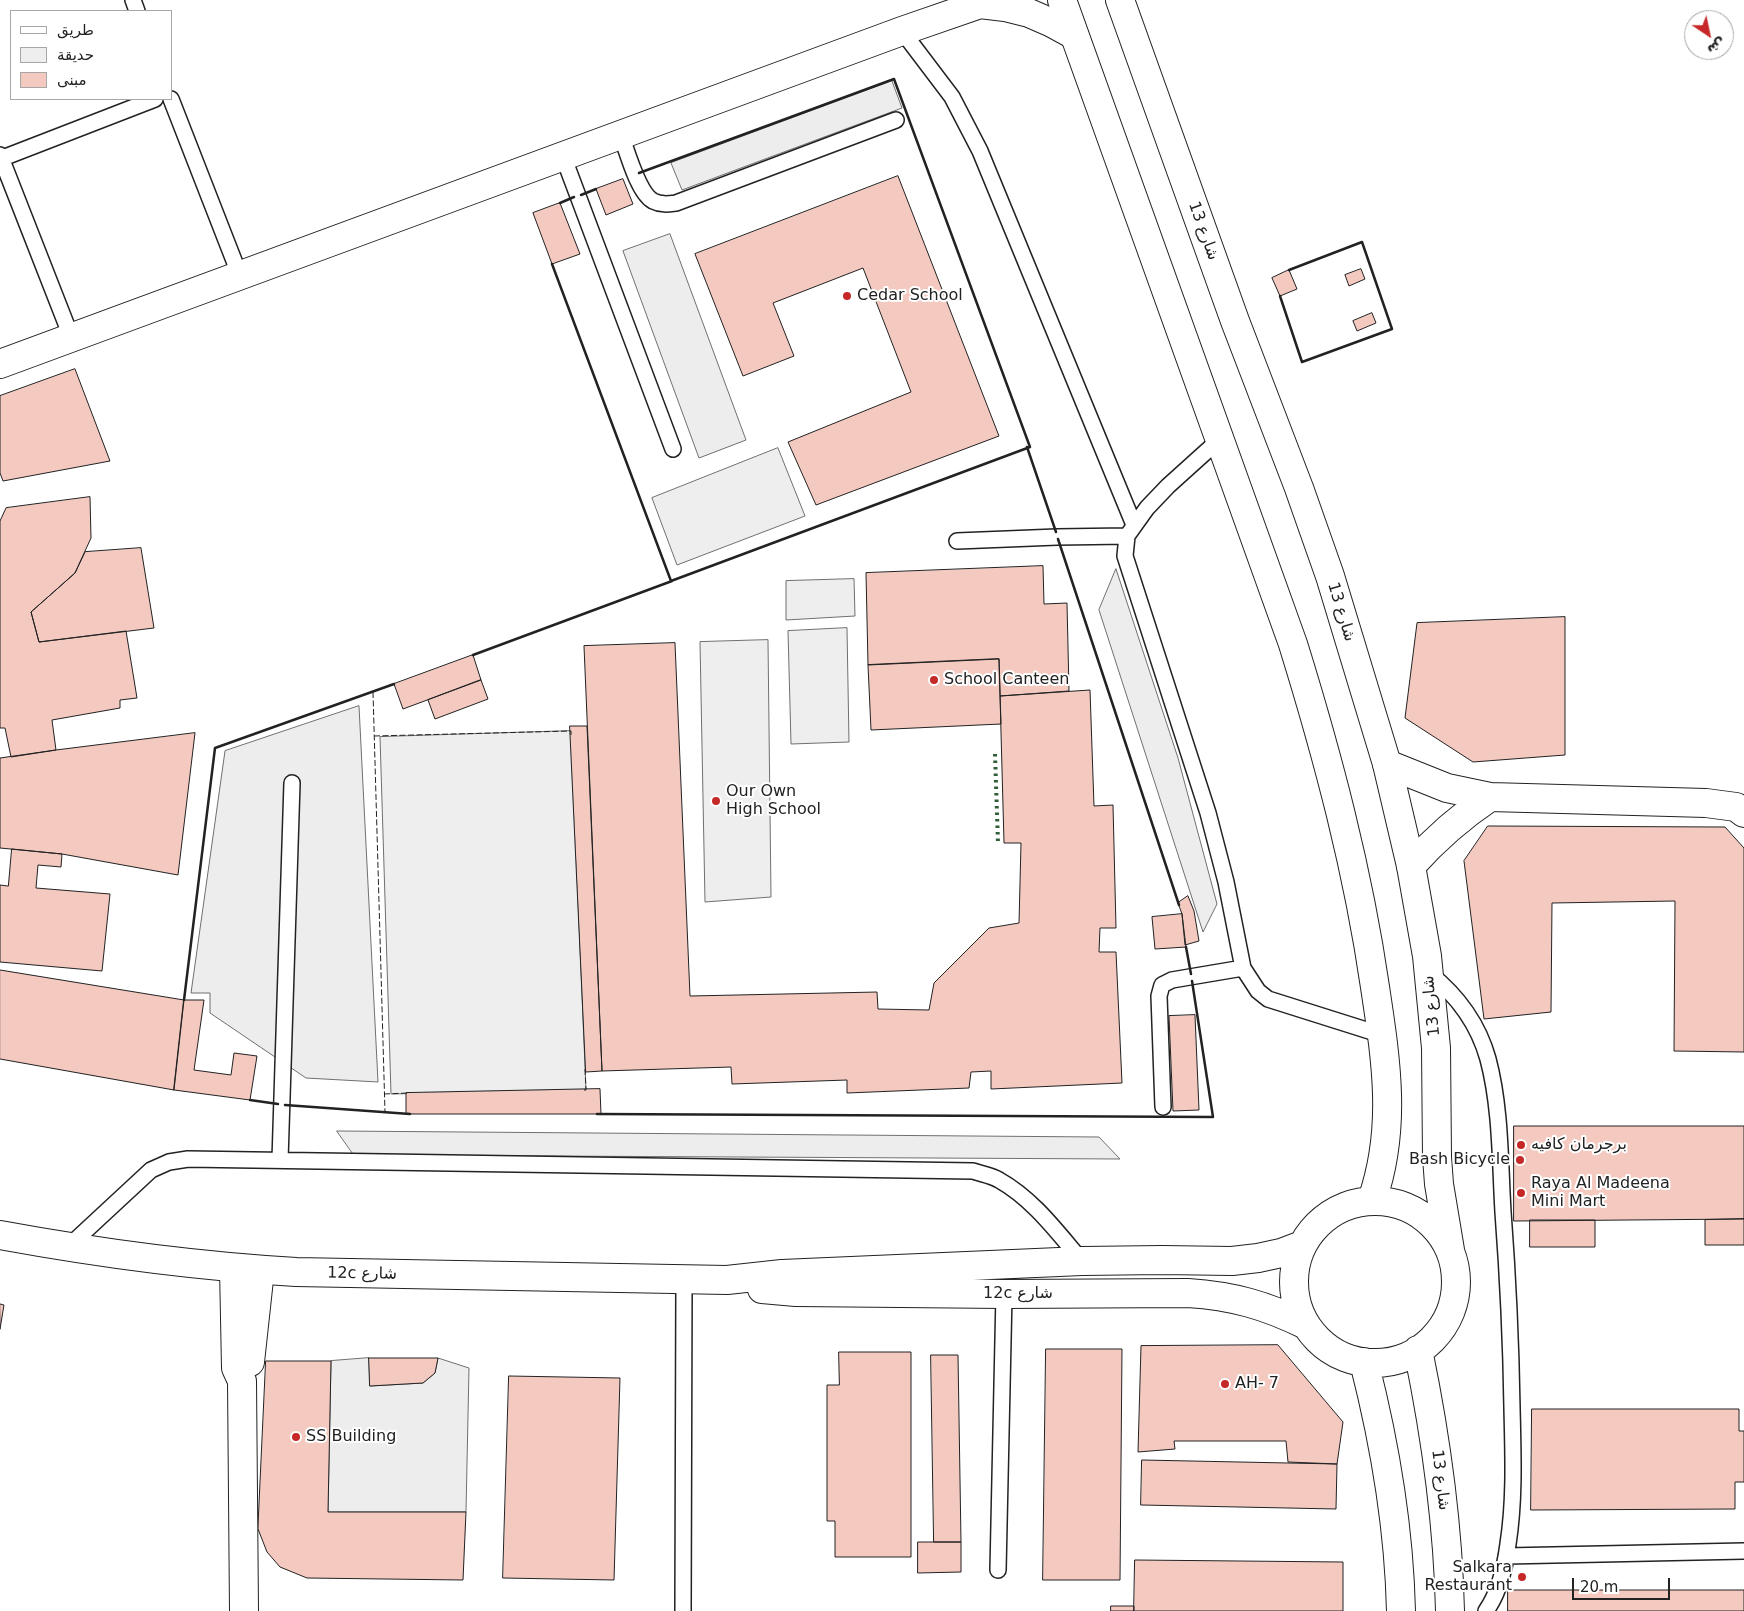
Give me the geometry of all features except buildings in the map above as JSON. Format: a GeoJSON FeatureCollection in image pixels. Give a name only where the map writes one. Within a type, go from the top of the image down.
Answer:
{"type":"FeatureCollection","features":[{"type":"Feature","properties":{"kind":"street"},"geometry":{"type":"LineString","coordinates":[[1062,0],[1293,644],[1324,747],[1351,851],[1368,938],[1382,1035],[1388,1119],[1383,1163],[1372,1200]]}},
{"type":"Feature","properties":{"kind":"street","name":"شارع 13"},"geometry":{"type":"LineString","coordinates":[[1120,0],[1235,321],[1300,488],[1330,576],[1387,764],[1400,814],[1420,910],[1429,974],[1436,1048],[1439,1184],[1450,1250]]}},
{"type":"Feature","properties":{"kind":"street"},"geometry":{"type":"LineString","coordinates":[[0,364],[982,2],[1029,13],[1052,23],[1074,36]]}},
{"type":"Feature","properties":{"kind":"street"},"geometry":{"type":"LineString","coordinates":[[1387,764],[1447,788],[1490,797],[1706,802],[1736,807],[1744,813]]}},
{"type":"Feature","properties":{"kind":"street"},"geometry":{"type":"LineString","coordinates":[[1411,866],[1456,821],[1490,797]]}},
{"type":"Feature","properties":{"kind":"street"},"geometry":{"type":"LineString","coordinates":[[1372,1200],[1388,1201],[1419,1213],[1432,1224],[1450,1250],[1456,1269],[1456,1287],[1452,1306],[1444,1323],[1433,1338],[1418,1350],[1401,1358],[1382,1363],[1364,1362],[1346,1358],[1330,1351],[1316,1339],[1306,1325],[1295,1300],[1293,1286],[1297,1258],[1302,1245],[1311,1231],[1324,1218],[1338,1209],[1355,1203],[1372,1200]]}},
{"type":"Feature","properties":{"kind":"street","name":"12c شارع"},"geometry":{"type":"LineString","coordinates":[[0,1235],[120,1255],[247,1269],[376,1274],[684,1280],[727,1280],[782,1274],[1082,1261],[1232,1261],[1280,1253],[1302,1245]]}},
{"type":"Feature","properties":{"kind":"street"},"geometry":{"type":"LineString","coordinates":[[244,1611],[242,1381],[250,1368],[247,1269]]}},
{"type":"Feature","properties":{"kind":"street","name":"12c شارع"},"geometry":{"type":"LineString","coordinates":[[727,1280],[750,1287],[796,1292],[1211,1294],[1257,1304],[1306,1325]]}},
{"type":"Feature","properties":{"kind":"street","name":"شارع 13"},"geometry":{"type":"LineString","coordinates":[[1418,1350],[1430,1408],[1439,1467],[1446,1526],[1450,1611]]}},
{"type":"Feature","properties":{"kind":"street"},"geometry":{"type":"LineString","coordinates":[[1364,1362],[1375,1406],[1392,1496],[1398,1544],[1401,1611]]}},
{"type":"Feature","properties":{"kind":"lane"},"geometry":{"type":"LineString","coordinates":[[902,31],[952,98],[980,151],[1131,530]]}},
{"type":"Feature","properties":{"kind":"lane"},"geometry":{"type":"LineString","coordinates":[[72,339],[0,157],[152,100]]}},
{"type":"Feature","properties":{"kind":"lane"},"geometry":{"type":"LineString","coordinates":[[171,100],[240,276]]}},
{"type":"Feature","properties":{"kind":"lane"},"geometry":{"type":"LineString","coordinates":[[621,135],[644,193],[652,201],[663,204],[676,203],[896,120]]}},
{"type":"Feature","properties":{"kind":"lane"},"geometry":{"type":"LineString","coordinates":[[563,156],[673,449]]}},
{"type":"Feature","properties":{"kind":"lane"},"geometry":{"type":"LineString","coordinates":[[1219,440],[1168,486],[1131,530],[1125,556],[1208,813],[1226,882],[1243,968],[1258,990],[1268,999],[1382,1035]]}},
{"type":"Feature","properties":{"kind":"lane"},"geometry":{"type":"LineString","coordinates":[[957,541],[1131,530]]}},
{"type":"Feature","properties":{"kind":"lane"},"geometry":{"type":"LineString","coordinates":[[280,1160],[292,783]]}},
{"type":"Feature","properties":{"kind":"lane"},"geometry":{"type":"LineString","coordinates":[[1163,1107],[1158,996],[1162,985],[1172,980],[1243,968]]}},
{"type":"Feature","properties":{"kind":"lane"},"geometry":{"type":"LineString","coordinates":[[1429,974],[1447,988],[1460,1002],[1475,1026],[1488,1059],[1497,1112],[1507,1264],[1513,1448],[1511,1512],[1506,1556],[1499,1586],[1486,1611]]}},
{"type":"Feature","properties":{"kind":"lane"},"geometry":{"type":"LineString","coordinates":[[68,1247],[151,1170],[169,1162],[188,1159],[280,1160],[973,1171],[997,1178],[1018,1192],[1038,1211],[1082,1261]]}},
{"type":"Feature","properties":{"kind":"lane"},"geometry":{"type":"LineString","coordinates":[[683,1611],[684,1280]]}},
{"type":"Feature","properties":{"kind":"lane"},"geometry":{"type":"LineString","coordinates":[[998,1570],[1004,1294]]}},
{"type":"Feature","properties":{"kind":"lane"},"geometry":{"type":"LineString","coordinates":[[1506,1556],[1744,1551]]}},
{"type":"Feature","properties":{"kind":"green space"},"geometry":{"type":"Polygon","coordinates":[[[778,448],[805,516],[677,565],[652,498],[778,448]]]}},
{"type":"Feature","properties":{"kind":"green space"},"geometry":{"type":"Polygon","coordinates":[[[854,579],[855,616],[786,620],[786,581],[854,579]]]}},
{"type":"Feature","properties":{"kind":"green space"},"geometry":{"type":"Polygon","coordinates":[[[847,628],[849,742],[791,744],[788,631],[847,628]]]}},
{"type":"Feature","properties":{"kind":"green space"},"geometry":{"type":"Polygon","coordinates":[[[768,640],[771,897],[705,902],[700,642],[768,640]]]}},
{"type":"Feature","properties":{"kind":"green space"},"geometry":{"type":"Polygon","coordinates":[[[571,731],[586,1090],[391,1094],[380,737],[571,731]]]}},
{"type":"Feature","properties":{"kind":"shaded area"},"geometry":{"type":"Polygon","coordinates":[[[892,81],[902,108],[682,190],[671,163],[892,81]]]}},
{"type":"Feature","properties":{"kind":"shaded area"},"geometry":{"type":"Polygon","coordinates":[[[670,234],[746,440],[699,458],[623,251],[670,234]]]}},
{"type":"Feature","properties":{"kind":"shaded area"},"geometry":{"type":"Polygon","coordinates":[[[1116,569],[1178,758],[1217,904],[1203,932],[1099,610],[1116,569]]]}},
{"type":"Feature","properties":{"kind":"shaded area"},"geometry":{"type":"Polygon","coordinates":[[[359,706],[378,1082],[306,1078],[210,1013],[210,993],[191,993],[225,751],[359,706]]]}},
{"type":"Feature","properties":{"kind":"shaded area"},"geometry":{"type":"Polygon","coordinates":[[[337,1131],[1099,1137],[1120,1159],[354,1155],[337,1131]]]}},
{"type":"Feature","properties":{"kind":"shaded area"},"geometry":{"type":"Polygon","coordinates":[[[369,1358],[370,1386],[423,1383],[435,1373],[438,1358],[469,1368],[466,1512],[328,1512],[331,1361],[369,1358]]]}},
{"type":"Feature","properties":{"kind":"hedge"},"geometry":{"type":"LineString","coordinates":[[995,754],[998,843]]}},
{"type":"Feature","properties":{"kind":"fence"},"geometry":{"type":"LineString","coordinates":[[373,692],[385,1112]]}},
{"type":"Feature","properties":{"kind":"fence"},"geometry":{"type":"LineString","coordinates":[[374,736],[571,731],[571,735]]}},
{"type":"Feature","properties":{"kind":"fence"},"geometry":{"type":"LineString","coordinates":[[584,1090],[586,1090],[585,1069]]}},
{"type":"Feature","properties":{"kind":"fence"},"geometry":{"type":"LineString","coordinates":[[384,1094],[409,1093]]}},
{"type":"Feature","properties":{"kind":"wall"},"geometry":{"type":"LineString","coordinates":[[552,264],[671,581],[1030,447],[894,79],[639,173]]}},
{"type":"Feature","properties":{"kind":"wall"},"geometry":{"type":"LineString","coordinates":[[581,195],[596,189]]}},
{"type":"Feature","properties":{"kind":"wall"},"geometry":{"type":"LineString","coordinates":[[560,203],[574,197]]}},
{"type":"Feature","properties":{"kind":"wall"},"geometry":{"type":"LineString","coordinates":[[1280,296],[1302,362],[1392,329],[1362,242],[1289,270]]}},
{"type":"Feature","properties":{"kind":"wall"},"geometry":{"type":"LineString","coordinates":[[1027,447],[1056,532]]}},
{"type":"Feature","properties":{"kind":"wall"},"geometry":{"type":"LineString","coordinates":[[1058,539],[1179,905]]}},
{"type":"Feature","properties":{"kind":"wall"},"geometry":{"type":"LineString","coordinates":[[473,655],[672,581]]}},
{"type":"Feature","properties":{"kind":"wall"},"geometry":{"type":"LineString","coordinates":[[184,1000],[215,748],[394,684]]}},
{"type":"Feature","properties":{"kind":"wall"},"geometry":{"type":"LineString","coordinates":[[1186,947],[1191,974]]}},
{"type":"Feature","properties":{"kind":"wall"},"geometry":{"type":"LineString","coordinates":[[597,1114],[1213,1117],[1192,981]]}},
{"type":"Feature","properties":{"kind":"wall"},"geometry":{"type":"LineString","coordinates":[[250,1100],[278,1104]]}},
{"type":"Feature","properties":{"kind":"wall"},"geometry":{"type":"LineString","coordinates":[[285,1105],[410,1114]]}},
{"type":"Feature","properties":{"kind":"place","name":"Cedar School"},"geometry":{"type":"Point","coordinates":[847,296]}},
{"type":"Feature","properties":{"kind":"place","name":"School Canteen"},"geometry":{"type":"Point","coordinates":[934,680]}},
{"type":"Feature","properties":{"kind":"place","name":"Our Own High School"},"geometry":{"type":"Point","coordinates":[716,801]}},
{"type":"Feature","properties":{"kind":"place","name":"برجرمان كافيه"},"geometry":{"type":"Point","coordinates":[1521,1145]}},
{"type":"Feature","properties":{"kind":"place","name":"Bash Bicycle"},"geometry":{"type":"Point","coordinates":[1520,1160]}},
{"type":"Feature","properties":{"kind":"place","name":"Raya Al Madeena Mini Mart"},"geometry":{"type":"Point","coordinates":[1521,1193]}},
{"type":"Feature","properties":{"kind":"place","name":"AH- 7"},"geometry":{"type":"Point","coordinates":[1225,1384]}},
{"type":"Feature","properties":{"kind":"place","name":"SS Building"},"geometry":{"type":"Point","coordinates":[296,1437]}},
{"type":"Feature","properties":{"kind":"place","name":"Salkara Restaurant"},"geometry":{"type":"Point","coordinates":[1522,1577]}}]}
